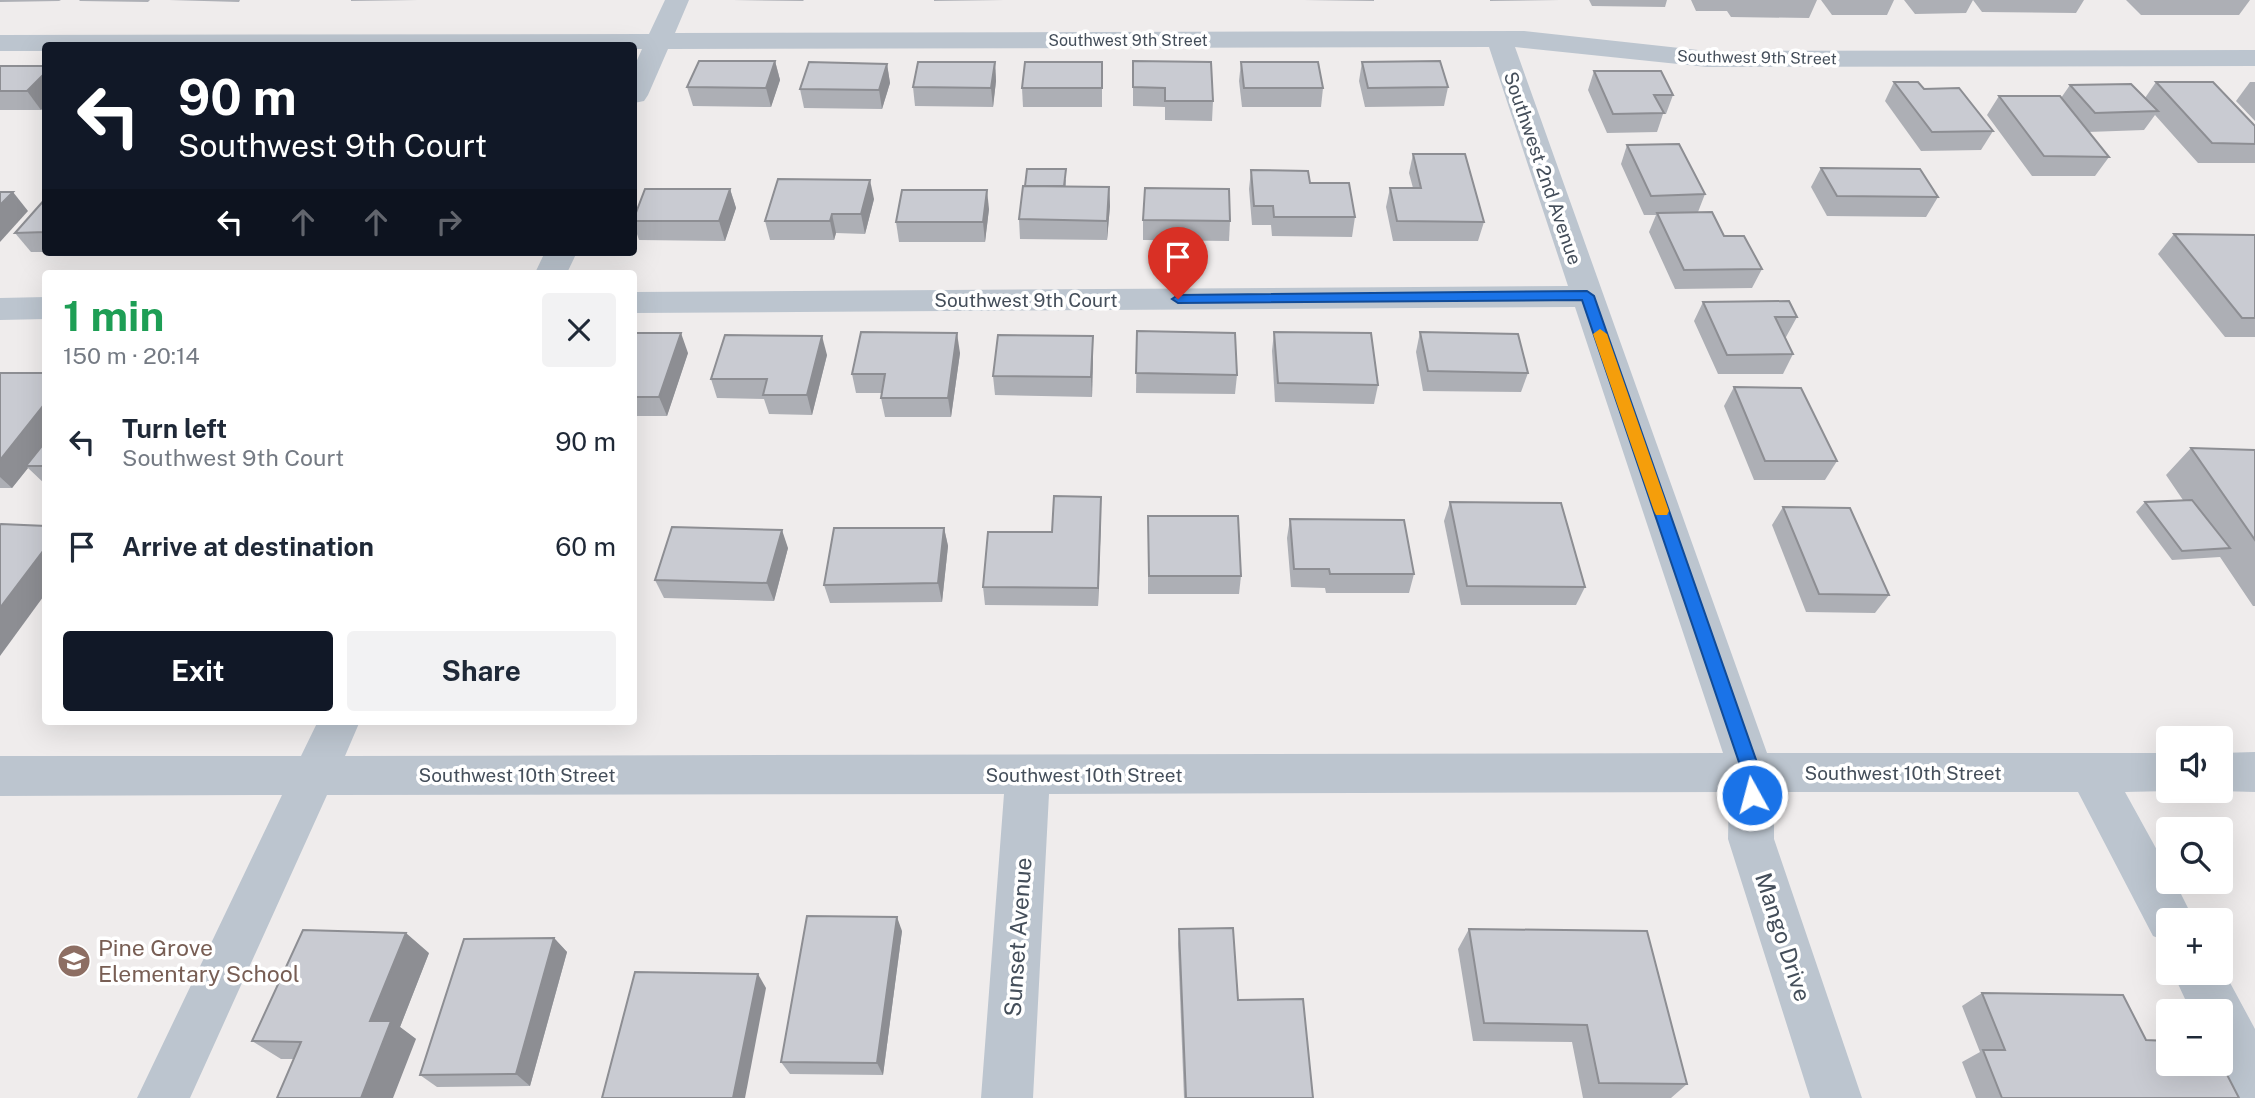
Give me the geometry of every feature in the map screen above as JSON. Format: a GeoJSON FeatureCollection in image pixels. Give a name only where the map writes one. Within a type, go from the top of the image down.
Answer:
{"type":"FeatureCollection","features":[{"type":"Feature","properties":{"kind":"street"},"geometry":{"type":"LineString","coordinates":[[637,89],[677,0]]}},
{"type":"Feature","properties":{"kind":"street","name":"Southwest 2nd Avenue"},"geometry":{"type":"LineString","coordinates":[[1499,39],[1752,774]]}},
{"type":"Feature","properties":{"kind":"street","name":"Southwest 9th Street"},"geometry":{"type":"LineString","coordinates":[[330,42],[1524,39],[1707,59],[2255,58]]}},
{"type":"Feature","properties":{"kind":"street","name":"Southwest 9th Street"},"geometry":{"type":"LineString","coordinates":[[0,43],[42,43]]}},
{"type":"Feature","properties":{"kind":"street","name":"Southwest 9th Court"},"geometry":{"type":"LineString","coordinates":[[637,303],[1587,296]]}},
{"type":"Feature","properties":{"kind":"street"},"geometry":{"type":"LineString","coordinates":[[0,309],[42,308]]}},
{"type":"Feature","properties":{"kind":"street"},"geometry":{"type":"LineString","coordinates":[[163,1098],[337,725]]}},
{"type":"Feature","properties":{"kind":"street","name":"Southwest 10th Street"},"geometry":{"type":"LineString","coordinates":[[0,776],[2156,772]]}},
{"type":"Feature","properties":{"kind":"street"},"geometry":{"type":"LineString","coordinates":[[2233,772],[2255,772]]}},
{"type":"Feature","properties":{"kind":"street"},"geometry":{"type":"LineString","coordinates":[[2091,773],[2164,908]]}},
{"type":"Feature","properties":{"kind":"street","name":"Mango Drive"},"geometry":{"type":"LineString","coordinates":[[1752,774],[1751,839],[1836,1098]]}},
{"type":"Feature","properties":{"kind":"street","name":"Sunset Avenue"},"geometry":{"type":"LineString","coordinates":[[1007,1098],[1028,775]]}},
{"type":"Feature","properties":{"kind":"street"},"geometry":{"type":"LineString","coordinates":[[2233,1040],[2255,1081]]}},
{"type":"Feature","properties":{"kind":"building"},"geometry":{"type":"Polygon","coordinates":[[[699,61],[775,61],[766,88],[687,87],[699,61]]]}},
{"type":"Feature","properties":{"kind":"building"},"geometry":{"type":"Polygon","coordinates":[[[1133,61],[1211,62],[1213,101],[1165,101],[1165,88],[1133,87],[1133,61]]]}},
{"type":"Feature","properties":{"kind":"building"},"geometry":{"type":"Polygon","coordinates":[[[1440,61],[1448,87],[1368,88],[1362,62],[1440,61]]]}},
{"type":"Feature","properties":{"kind":"building"},"geometry":{"type":"Polygon","coordinates":[[[809,62],[887,64],[879,90],[800,89],[809,62]]]}},
{"type":"Feature","properties":{"kind":"building"},"geometry":{"type":"Polygon","coordinates":[[[918,62],[995,62],[991,88],[913,87],[918,62]]]}},
{"type":"Feature","properties":{"kind":"building"},"geometry":{"type":"Polygon","coordinates":[[[1025,62],[1102,62],[1102,88],[1022,88],[1025,62]]]}},
{"type":"Feature","properties":{"kind":"building"},"geometry":{"type":"Polygon","coordinates":[[[1241,62],[1318,62],[1323,88],[1244,88],[1241,62]]]}},
{"type":"Feature","properties":{"kind":"building"},"geometry":{"type":"Polygon","coordinates":[[[0,66],[42,66],[42,76],[27,91],[0,91],[0,66]]]}},
{"type":"Feature","properties":{"kind":"building"},"geometry":{"type":"Polygon","coordinates":[[[1594,71],[1661,71],[1673,95],[1654,95],[1664,113],[1613,114],[1594,71]]]}},
{"type":"Feature","properties":{"kind":"building"},"geometry":{"type":"Polygon","coordinates":[[[1894,82],[1918,82],[1924,89],[1959,88],[1993,131],[1932,132],[1894,82]]]}},
{"type":"Feature","properties":{"kind":"building"},"geometry":{"type":"Polygon","coordinates":[[[2156,82],[2213,82],[2255,126],[2255,144],[2212,143],[2156,82]]]}},
{"type":"Feature","properties":{"kind":"building"},"geometry":{"type":"Polygon","coordinates":[[[2131,84],[2158,111],[2095,113],[2070,85],[2131,84]]]}},
{"type":"Feature","properties":{"kind":"building"},"geometry":{"type":"Polygon","coordinates":[[[1999,96],[2060,96],[2109,157],[2044,156],[1999,96]]]}},
{"type":"Feature","properties":{"kind":"building"},"geometry":{"type":"Polygon","coordinates":[[[1679,144],[1705,194],[1651,196],[1627,145],[1679,144]]]}},
{"type":"Feature","properties":{"kind":"building"},"geometry":{"type":"Polygon","coordinates":[[[1413,154],[1465,154],[1484,222],[1397,221],[1390,188],[1421,188],[1413,154]]]}},
{"type":"Feature","properties":{"kind":"building"},"geometry":{"type":"Polygon","coordinates":[[[1821,168],[1920,169],[1938,197],[1837,196],[1821,168]]]}},
{"type":"Feature","properties":{"kind":"building"},"geometry":{"type":"Polygon","coordinates":[[[1027,169],[1066,169],[1064,186],[1025,186],[1027,169]]]}},
{"type":"Feature","properties":{"kind":"building"},"geometry":{"type":"Polygon","coordinates":[[[1251,170],[1308,171],[1310,183],[1349,183],[1355,217],[1274,217],[1273,206],[1254,206],[1251,170]]]}},
{"type":"Feature","properties":{"kind":"building"},"geometry":{"type":"Polygon","coordinates":[[[778,179],[870,180],[861,214],[832,214],[830,221],[765,221],[778,179]]]}},
{"type":"Feature","properties":{"kind":"building"},"geometry":{"type":"Polygon","coordinates":[[[1023,186],[1109,187],[1107,221],[1019,219],[1023,186]]]}},
{"type":"Feature","properties":{"kind":"building"},"geometry":{"type":"Polygon","coordinates":[[[1145,188],[1229,189],[1230,221],[1143,220],[1145,188]]]}},
{"type":"Feature","properties":{"kind":"building"},"geometry":{"type":"Polygon","coordinates":[[[645,189],[730,189],[719,221],[637,221],[637,210],[645,189]]]}},
{"type":"Feature","properties":{"kind":"building"},"geometry":{"type":"Polygon","coordinates":[[[902,190],[987,190],[983,222],[896,222],[902,190]]]}},
{"type":"Feature","properties":{"kind":"building"},"geometry":{"type":"Polygon","coordinates":[[[0,192],[13,192],[0,205],[0,192]]]}},
{"type":"Feature","properties":{"kind":"building"},"geometry":{"type":"Polygon","coordinates":[[[42,203],[42,232],[15,233],[42,203]]]}},
{"type":"Feature","properties":{"kind":"building"},"geometry":{"type":"Polygon","coordinates":[[[1712,212],[1724,236],[1744,236],[1762,269],[1684,270],[1657,213],[1712,212]]]}},
{"type":"Feature","properties":{"kind":"building"},"geometry":{"type":"Polygon","coordinates":[[[2174,234],[2255,235],[2255,318],[2242,318],[2174,234]]]}},
{"type":"Feature","properties":{"kind":"building"},"geometry":{"type":"Polygon","coordinates":[[[1789,301],[1797,317],[1775,317],[1793,354],[1727,355],[1703,302],[1789,301]]]}},
{"type":"Feature","properties":{"kind":"building"},"geometry":{"type":"Polygon","coordinates":[[[1137,331],[1235,333],[1237,375],[1136,373],[1137,331]]]}},
{"type":"Feature","properties":{"kind":"building"},"geometry":{"type":"Polygon","coordinates":[[[861,332],[957,333],[948,398],[881,398],[885,374],[852,374],[861,332]]]}},
{"type":"Feature","properties":{"kind":"building"},"geometry":{"type":"Polygon","coordinates":[[[1274,332],[1371,333],[1378,385],[1278,383],[1274,332]]]}},
{"type":"Feature","properties":{"kind":"building"},"geometry":{"type":"Polygon","coordinates":[[[1420,332],[1518,334],[1528,373],[1428,371],[1420,332]]]}},
{"type":"Feature","properties":{"kind":"building"},"geometry":{"type":"Polygon","coordinates":[[[637,333],[681,333],[659,397],[637,397],[637,333]]]}},
{"type":"Feature","properties":{"kind":"building"},"geometry":{"type":"Polygon","coordinates":[[[725,335],[822,336],[807,395],[763,395],[767,379],[711,379],[725,335]]]}},
{"type":"Feature","properties":{"kind":"building"},"geometry":{"type":"Polygon","coordinates":[[[998,335],[1093,336],[1091,377],[993,376],[998,335]]]}},
{"type":"Feature","properties":{"kind":"building"},"geometry":{"type":"Polygon","coordinates":[[[0,373],[42,373],[42,407],[0,460],[0,373]]]}},
{"type":"Feature","properties":{"kind":"building"},"geometry":{"type":"Polygon","coordinates":[[[1734,387],[1801,388],[1837,461],[1765,461],[1734,387]]]}},
{"type":"Feature","properties":{"kind":"building"},"geometry":{"type":"Polygon","coordinates":[[[42,446],[42,466],[26,466],[42,446]]]}},
{"type":"Feature","properties":{"kind":"building"},"geometry":{"type":"Polygon","coordinates":[[[2191,448],[2255,450],[2255,540],[2191,448]]]}},
{"type":"Feature","properties":{"kind":"building"},"geometry":{"type":"Polygon","coordinates":[[[1054,496],[1101,497],[1098,588],[983,587],[988,532],[1052,532],[1054,496]]]}},
{"type":"Feature","properties":{"kind":"building"},"geometry":{"type":"Polygon","coordinates":[[[2192,500],[2230,548],[2182,551],[2145,502],[2192,500]]]}},
{"type":"Feature","properties":{"kind":"building"},"geometry":{"type":"Polygon","coordinates":[[[1450,502],[1561,503],[1585,587],[1467,586],[1450,502]]]}},
{"type":"Feature","properties":{"kind":"building"},"geometry":{"type":"Polygon","coordinates":[[[1783,507],[1850,508],[1889,595],[1819,594],[1783,507]]]}},
{"type":"Feature","properties":{"kind":"building"},"geometry":{"type":"Polygon","coordinates":[[[1148,516],[1238,516],[1241,576],[1149,576],[1148,516]]]}},
{"type":"Feature","properties":{"kind":"building"},"geometry":{"type":"Polygon","coordinates":[[[1290,519],[1404,520],[1414,574],[1330,574],[1329,569],[1294,569],[1290,519]]]}},
{"type":"Feature","properties":{"kind":"building"},"geometry":{"type":"Polygon","coordinates":[[[0,525],[42,526],[42,552],[0,608],[0,525]]]}},
{"type":"Feature","properties":{"kind":"building"},"geometry":{"type":"Polygon","coordinates":[[[672,527],[782,530],[767,583],[655,580],[672,527]]]}},
{"type":"Feature","properties":{"kind":"building"},"geometry":{"type":"Polygon","coordinates":[[[834,528],[944,528],[938,583],[824,585],[834,528]]]}},
{"type":"Feature","properties":{"kind":"building"},"geometry":{"type":"Polygon","coordinates":[[[807,916],[897,917],[877,1063],[781,1062],[807,916]]]}},
{"type":"Feature","properties":{"kind":"building"},"geometry":{"type":"Polygon","coordinates":[[[1233,928],[1238,1000],[1303,999],[1313,1098],[1186,1098],[1179,929],[1233,928]]]}},
{"type":"Feature","properties":{"kind":"building"},"geometry":{"type":"Polygon","coordinates":[[[1469,929],[1647,931],[1687,1084],[1599,1083],[1587,1025],[1484,1023],[1469,929]]]}},
{"type":"Feature","properties":{"kind":"building"},"geometry":{"type":"Polygon","coordinates":[[[303,930],[406,933],[370,1021],[391,1021],[361,1098],[277,1098],[301,1042],[252,1041],[303,930]]]}},
{"type":"Feature","properties":{"kind":"building"},"geometry":{"type":"Polygon","coordinates":[[[554,938],[516,1074],[420,1075],[464,939],[554,938]]]}},
{"type":"Feature","properties":{"kind":"building"},"geometry":{"type":"Polygon","coordinates":[[[635,972],[758,974],[733,1098],[602,1098],[635,972]]]}},
{"type":"Feature","properties":{"kind":"building"},"geometry":{"type":"Polygon","coordinates":[[[1982,993],[2123,995],[2146,1040],[2156,1040],[2156,1076],[2228,1076],[2239,1098],[2002,1098],[1983,1050],[2005,1050],[1982,993]]]}},
{"type":"Feature","properties":{"kind":"slow traffic"},"geometry":{"type":"LineString","coordinates":[[1600,334],[1661,511]]}},
{"type":"Feature","properties":{"kind":"place","name":"Pine Grove Elementary School"},"geometry":{"type":"Point","coordinates":[74,961]}},
{"type":"Feature","properties":{"kind":"route"},"geometry":{"type":"LineString","coordinates":[[1178,299],[1587,296],[1752,774],[1752,795]]}}]}
